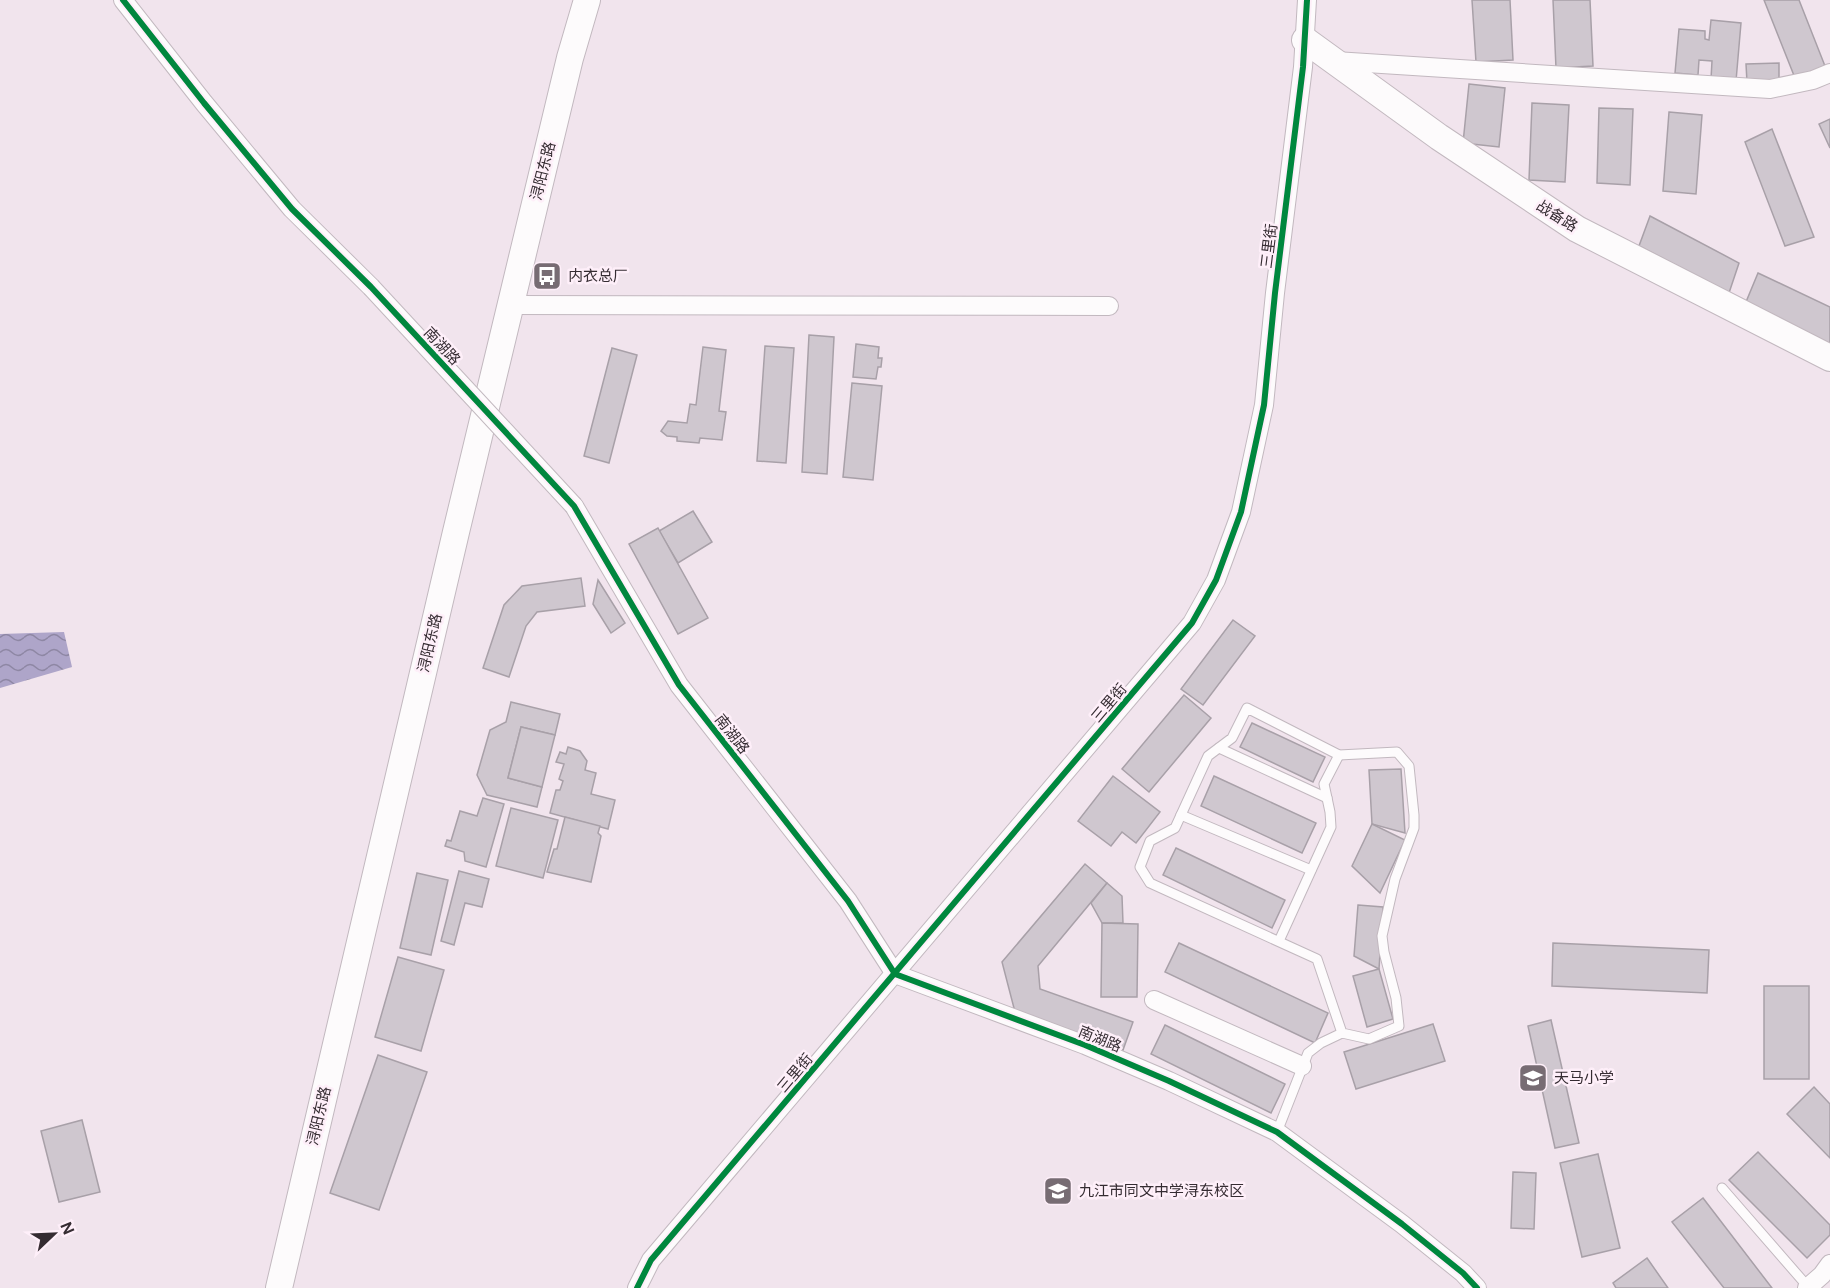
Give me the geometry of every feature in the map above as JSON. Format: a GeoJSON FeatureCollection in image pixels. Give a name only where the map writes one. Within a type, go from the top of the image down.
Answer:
{"type":"FeatureCollection","features":[{"type":"Feature","properties":{"kind":"main road","name":"浔阳东路"},"geometry":{"type":"LineString","coordinates":[[279,1288],[570,58],[587,0]]}},
{"type":"Feature","properties":{"kind":"main road","name":"战备路"},"geometry":{"type":"LineString","coordinates":[[1305,40],[1439,137],[1577,229],[1830,358]]}},
{"type":"Feature","properties":{"kind":"street","name":"南湖路"},"geometry":{"type":"LineString","coordinates":[[123,0],[292,209],[371,287],[574,506],[679,685],[848,901],[895,975],[1085,1045],[1277,1132],[1402,1224],[1463,1273],[1477,1288]]}},
{"type":"Feature","properties":{"kind":"street","name":"三里街"},"geometry":{"type":"LineString","coordinates":[[637,1288],[651,1260],[1192,623],[1216,580],[1241,512],[1264,405],[1305,40],[1307,0]]}},
{"type":"Feature","properties":{"kind":"street"},"geometry":{"type":"LineString","coordinates":[[1334,61],[1770,89],[1813,80],[1830,73]]}},
{"type":"Feature","properties":{"kind":"street"},"geometry":{"type":"LineString","coordinates":[[511,305],[1109,306]]}},
{"type":"Feature","properties":{"kind":"street"},"geometry":{"type":"LineString","coordinates":[[1154,1000],[1302,1066]]}},
{"type":"Feature","properties":{"kind":"street"},"geometry":{"type":"LineString","coordinates":[[1808,1288],[1830,1264]]}},
{"type":"Feature","properties":{"kind":"lane"},"geometry":{"type":"LineString","coordinates":[[1277,1132],[1308,1053],[1321,1043],[1342,1033],[1368,1039],[1399,1026],[1396,998],[1382,936],[1395,879],[1414,828],[1414,815],[1409,766],[1397,752],[1339,755],[1247,708],[1232,738],[1208,756],[1175,828],[1150,841],[1140,867],[1150,883],[1317,958],[1342,1033]]}},
{"type":"Feature","properties":{"kind":"lane"},"geometry":{"type":"LineString","coordinates":[[1219,748],[1327,798]]}},
{"type":"Feature","properties":{"kind":"lane"},"geometry":{"type":"LineString","coordinates":[[1279,941],[1330,827],[1330,812],[1324,784],[1339,755]]}},
{"type":"Feature","properties":{"kind":"lane"},"geometry":{"type":"LineString","coordinates":[[1181,815],[1311,870]]}},
{"type":"Feature","properties":{"kind":"lane"},"geometry":{"type":"LineString","coordinates":[[1722,1188],[1808,1288]]}},
{"type":"Feature","properties":{"kind":"water"},"geometry":{"type":"Polygon","coordinates":[[[64,632],[72,667],[0,688],[0,634],[64,632]]]}},
{"type":"Feature","properties":{"kind":"building"},"geometry":{"type":"Polygon","coordinates":[[[1472,0],[1510,0],[1513,60],[1476,62],[1472,0]]]}},
{"type":"Feature","properties":{"kind":"building"},"geometry":{"type":"Polygon","coordinates":[[[1553,0],[1590,0],[1593,66],[1556,68],[1553,0]]]}},
{"type":"Feature","properties":{"kind":"building"},"geometry":{"type":"Polygon","coordinates":[[[1764,0],[1799,0],[1825,66],[1795,78],[1764,0]]]}},
{"type":"Feature","properties":{"kind":"building"},"geometry":{"type":"Polygon","coordinates":[[[1711,20],[1741,23],[1736,81],[1711,79],[1712,61],[1699,60],[1698,75],[1675,73],[1679,29],[1705,31],[1705,39],[1709,40],[1711,20]]]}},
{"type":"Feature","properties":{"kind":"building"},"geometry":{"type":"Polygon","coordinates":[[[1779,63],[1779,80],[1747,82],[1746,64],[1779,63]]]}},
{"type":"Feature","properties":{"kind":"building"},"geometry":{"type":"Polygon","coordinates":[[[1469,84],[1505,88],[1499,147],[1463,143],[1469,84]]]}},
{"type":"Feature","properties":{"kind":"building"},"geometry":{"type":"Polygon","coordinates":[[[1532,103],[1569,105],[1565,182],[1529,180],[1532,103]]]}},
{"type":"Feature","properties":{"kind":"building"},"geometry":{"type":"Polygon","coordinates":[[[1599,108],[1633,109],[1630,185],[1597,183],[1599,108]]]}},
{"type":"Feature","properties":{"kind":"building"},"geometry":{"type":"Polygon","coordinates":[[[1669,112],[1702,115],[1696,194],[1663,191],[1669,112]]]}},
{"type":"Feature","properties":{"kind":"building"},"geometry":{"type":"Polygon","coordinates":[[[1830,119],[1830,148],[1819,124],[1830,119]]]}},
{"type":"Feature","properties":{"kind":"building"},"geometry":{"type":"Polygon","coordinates":[[[1772,129],[1814,237],[1785,246],[1745,142],[1772,129]]]}},
{"type":"Feature","properties":{"kind":"building"},"geometry":{"type":"Polygon","coordinates":[[[1650,216],[1739,263],[1729,293],[1639,246],[1650,216]]]}},
{"type":"Feature","properties":{"kind":"building"},"geometry":{"type":"Polygon","coordinates":[[[1758,273],[1830,307],[1830,345],[1746,302],[1758,273]]]}},
{"type":"Feature","properties":{"kind":"building"},"geometry":{"type":"Polygon","coordinates":[[[809,335],[834,337],[827,474],[802,472],[809,335]]]}},
{"type":"Feature","properties":{"kind":"building"},"geometry":{"type":"Polygon","coordinates":[[[856,344],[879,347],[878,358],[882,358],[876,379],[853,377],[856,344]]]}},
{"type":"Feature","properties":{"kind":"building"},"geometry":{"type":"Polygon","coordinates":[[[765,346],[794,348],[786,463],[757,461],[765,346]]]}},
{"type":"Feature","properties":{"kind":"building"},"geometry":{"type":"Polygon","coordinates":[[[703,347],[726,350],[719,411],[726,412],[722,440],[700,438],[699,443],[677,441],[677,437],[667,436],[661,431],[668,421],[687,423],[690,404],[696,405],[703,347]]]}},
{"type":"Feature","properties":{"kind":"building"},"geometry":{"type":"Polygon","coordinates":[[[612,348],[637,355],[609,463],[584,456],[612,348]]]}},
{"type":"Feature","properties":{"kind":"building"},"geometry":{"type":"Polygon","coordinates":[[[852,383],[882,386],[873,480],[843,477],[852,383]]]}},
{"type":"Feature","properties":{"kind":"building"},"geometry":{"type":"Polygon","coordinates":[[[693,511],[712,542],[678,563],[659,531],[693,511]]]}},
{"type":"Feature","properties":{"kind":"building"},"geometry":{"type":"Polygon","coordinates":[[[658,528],[708,618],[678,634],[629,544],[658,528]]]}},
{"type":"Feature","properties":{"kind":"building"},"geometry":{"type":"Polygon","coordinates":[[[581,578],[585,606],[537,612],[526,626],[509,677],[483,668],[504,605],[522,586],[581,578]]]}},
{"type":"Feature","properties":{"kind":"building"},"geometry":{"type":"Polygon","coordinates":[[[598,580],[625,623],[611,633],[593,604],[598,580]]]}},
{"type":"Feature","properties":{"kind":"building"},"geometry":{"type":"Polygon","coordinates":[[[1233,620],[1255,636],[1203,705],[1181,689],[1233,620]]]}},
{"type":"Feature","properties":{"kind":"building"},"geometry":{"type":"Polygon","coordinates":[[[1184,695],[1211,718],[1149,792],[1122,769],[1184,695]]]}},
{"type":"Feature","properties":{"kind":"building"},"geometry":{"type":"Polygon","coordinates":[[[511,702],[560,714],[555,735],[521,727],[508,778],[542,787],[537,807],[487,795],[477,775],[490,730],[506,722],[511,702]]]}},
{"type":"Feature","properties":{"kind":"building"},"geometry":{"type":"Polygon","coordinates":[[[1252,723],[1325,757],[1313,782],[1240,747],[1252,723]]]}},
{"type":"Feature","properties":{"kind":"building"},"geometry":{"type":"Polygon","coordinates":[[[521,727],[555,735],[542,787],[508,778],[521,727]]]}},
{"type":"Feature","properties":{"kind":"building"},"geometry":{"type":"Polygon","coordinates":[[[568,747],[580,751],[587,761],[585,770],[596,773],[591,794],[615,800],[608,829],[550,813],[556,790],[560,790],[563,781],[559,779],[564,764],[556,762],[560,752],[566,754],[568,747]]]}},
{"type":"Feature","properties":{"kind":"building"},"geometry":{"type":"Polygon","coordinates":[[[1401,769],[1405,833],[1372,824],[1369,770],[1401,769]]]}},
{"type":"Feature","properties":{"kind":"building"},"geometry":{"type":"Polygon","coordinates":[[[1113,776],[1160,812],[1136,843],[1122,832],[1111,846],[1078,821],[1113,776]]]}},
{"type":"Feature","properties":{"kind":"building"},"geometry":{"type":"Polygon","coordinates":[[[1214,776],[1316,823],[1302,853],[1201,806],[1214,776]]]}},
{"type":"Feature","properties":{"kind":"building"},"geometry":{"type":"Polygon","coordinates":[[[483,798],[504,804],[486,867],[465,861],[464,852],[445,846],[447,840],[451,841],[460,811],[477,816],[483,798]]]}},
{"type":"Feature","properties":{"kind":"building"},"geometry":{"type":"Polygon","coordinates":[[[511,808],[558,820],[543,878],[496,866],[511,808]]]}},
{"type":"Feature","properties":{"kind":"building"},"geometry":{"type":"Polygon","coordinates":[[[565,817],[600,826],[598,833],[601,836],[591,882],[547,872],[554,849],[557,849],[565,817]]]}},
{"type":"Feature","properties":{"kind":"building"},"geometry":{"type":"Polygon","coordinates":[[[1372,824],[1405,840],[1380,893],[1352,866],[1372,824]]]}},
{"type":"Feature","properties":{"kind":"building"},"geometry":{"type":"Polygon","coordinates":[[[1176,848],[1285,900],[1272,928],[1163,875],[1176,848]]]}},
{"type":"Feature","properties":{"kind":"building"},"geometry":{"type":"Polygon","coordinates":[[[1085,864],[1107,883],[1038,966],[1040,989],[1133,1022],[1123,1050],[1015,1012],[1002,962],[1085,864]]]}},
{"type":"Feature","properties":{"kind":"building"},"geometry":{"type":"Polygon","coordinates":[[[459,871],[489,879],[482,907],[465,903],[454,945],[441,941],[459,871]]]}},
{"type":"Feature","properties":{"kind":"building"},"geometry":{"type":"Polygon","coordinates":[[[417,873],[448,880],[431,955],[400,948],[417,873]]]}},
{"type":"Feature","properties":{"kind":"building"},"geometry":{"type":"Polygon","coordinates":[[[1107,883],[1122,896],[1123,923],[1102,923],[1091,903],[1107,883]]]}},
{"type":"Feature","properties":{"kind":"building"},"geometry":{"type":"Polygon","coordinates":[[[1358,905],[1383,907],[1379,969],[1354,956],[1358,905]]]}},
{"type":"Feature","properties":{"kind":"building"},"geometry":{"type":"Polygon","coordinates":[[[1102,923],[1138,924],[1137,997],[1101,997],[1102,923]]]}},
{"type":"Feature","properties":{"kind":"building"},"geometry":{"type":"Polygon","coordinates":[[[1179,943],[1328,1013],[1315,1043],[1165,972],[1179,943]]]}},
{"type":"Feature","properties":{"kind":"building"},"geometry":{"type":"Polygon","coordinates":[[[1553,943],[1709,950],[1707,993],[1552,986],[1553,943]]]}},
{"type":"Feature","properties":{"kind":"building"},"geometry":{"type":"Polygon","coordinates":[[[398,957],[444,970],[421,1051],[375,1037],[398,957]]]}},
{"type":"Feature","properties":{"kind":"building"},"geometry":{"type":"Polygon","coordinates":[[[1379,969],[1393,1019],[1367,1027],[1353,976],[1379,969]]]}},
{"type":"Feature","properties":{"kind":"building"},"geometry":{"type":"Polygon","coordinates":[[[1764,986],[1809,986],[1809,1079],[1764,1079],[1764,986]]]}},
{"type":"Feature","properties":{"kind":"building"},"geometry":{"type":"Polygon","coordinates":[[[1551,1020],[1579,1143],[1555,1148],[1528,1026],[1551,1020]]]}},
{"type":"Feature","properties":{"kind":"building"},"geometry":{"type":"Polygon","coordinates":[[[1433,1024],[1445,1061],[1356,1089],[1344,1052],[1433,1024]]]}},
{"type":"Feature","properties":{"kind":"building"},"geometry":{"type":"Polygon","coordinates":[[[1165,1025],[1285,1084],[1271,1113],[1151,1054],[1165,1025]]]}},
{"type":"Feature","properties":{"kind":"building"},"geometry":{"type":"Polygon","coordinates":[[[378,1055],[427,1072],[379,1210],[330,1193],[378,1055]]]}},
{"type":"Feature","properties":{"kind":"building"},"geometry":{"type":"Polygon","coordinates":[[[1814,1087],[1830,1104],[1830,1158],[1787,1114],[1814,1087]]]}},
{"type":"Feature","properties":{"kind":"building"},"geometry":{"type":"Polygon","coordinates":[[[82,1120],[100,1192],[59,1202],[41,1131],[82,1120]]]}},
{"type":"Feature","properties":{"kind":"building"},"geometry":{"type":"Polygon","coordinates":[[[1758,1152],[1830,1225],[1830,1235],[1807,1258],[1729,1180],[1758,1152]]]}},
{"type":"Feature","properties":{"kind":"building"},"geometry":{"type":"Polygon","coordinates":[[[1598,1154],[1620,1248],[1582,1257],[1560,1163],[1598,1154]]]}},
{"type":"Feature","properties":{"kind":"building"},"geometry":{"type":"Polygon","coordinates":[[[1513,1172],[1536,1173],[1534,1229],[1511,1228],[1513,1172]]]}},
{"type":"Feature","properties":{"kind":"building"},"geometry":{"type":"Polygon","coordinates":[[[1703,1198],[1772,1288],[1724,1288],[1672,1222],[1703,1198]]]}},
{"type":"Feature","properties":{"kind":"building"},"geometry":{"type":"Polygon","coordinates":[[[1647,1258],[1668,1288],[1616,1288],[1613,1283],[1647,1258]]]}},
{"type":"Feature","properties":{"kind":"cycle path"},"geometry":{"type":"LineString","coordinates":[[123,0],[292,209],[371,287],[574,506],[679,685],[848,901],[895,974],[1085,1045],[1169,1081],[1277,1132],[1402,1224],[1463,1273],[1477,1288]]}},
{"type":"Feature","properties":{"kind":"cycle path"},"geometry":{"type":"LineString","coordinates":[[637,1288],[651,1260],[1192,623],[1216,580],[1241,512],[1264,405],[1275,293],[1303,67],[1307,0]]}},
{"type":"Feature","properties":{"kind":"place","name":"内衣总厂"},"geometry":{"type":"Point","coordinates":[547,276]}},
{"type":"Feature","properties":{"kind":"place","name":"天马小学"},"geometry":{"type":"Point","coordinates":[1533,1078]}},
{"type":"Feature","properties":{"kind":"place","name":"九江市同文中学浔东校区"},"geometry":{"type":"Point","coordinates":[1058,1191]}}]}
